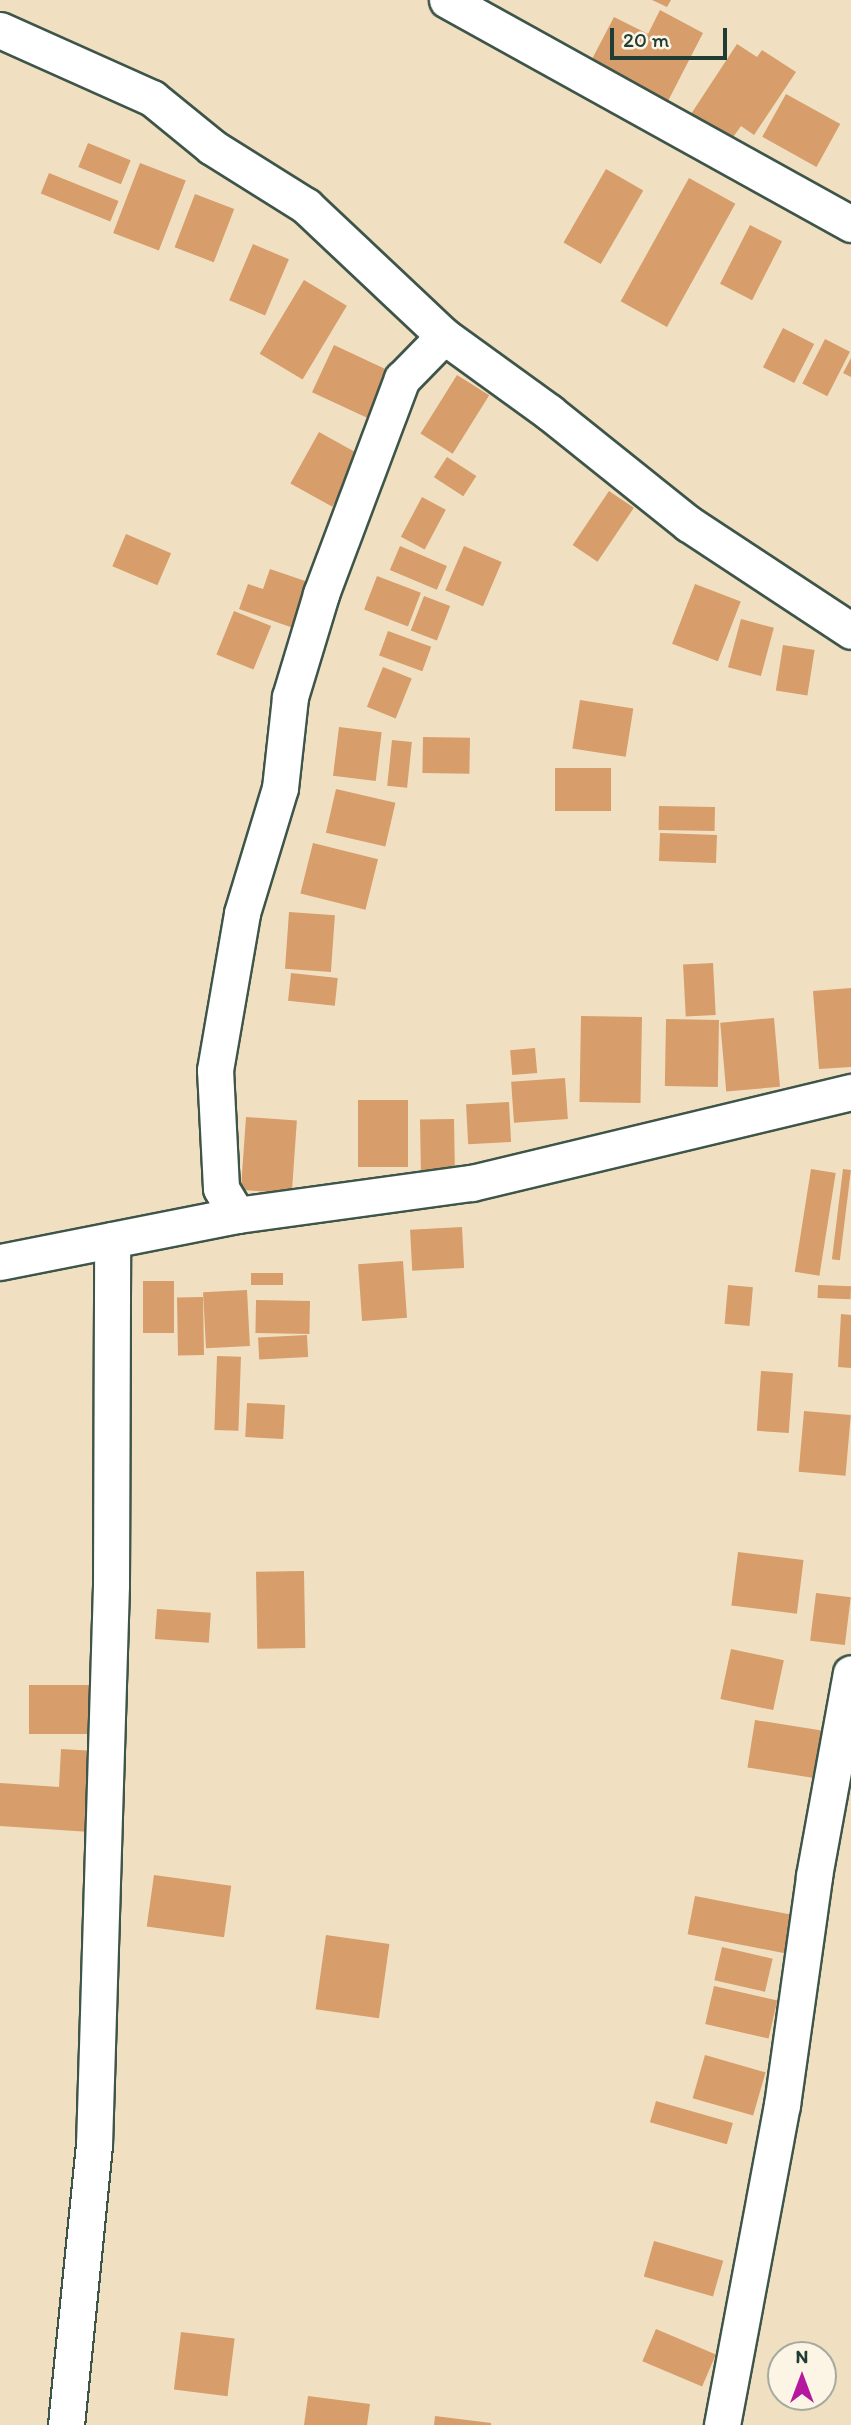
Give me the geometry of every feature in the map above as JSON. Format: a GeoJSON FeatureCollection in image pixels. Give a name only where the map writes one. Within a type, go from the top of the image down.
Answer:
{"type":"FeatureCollection","features":[{"type":"Feature","properties":{"kind":"street"},"geometry":{"type":"LineString","coordinates":[[447,0],[851,224]]}},
{"type":"Feature","properties":{"kind":"street"},"geometry":{"type":"LineString","coordinates":[[0,30],[152,98],[212,146],[306,206],[444,336],[549,412],[690,524],[851,631]]}},
{"type":"Feature","properties":{"kind":"street"},"geometry":{"type":"LineString","coordinates":[[237,1215],[221,1188],[215,1070],[242,913],[280,788],[290,697],[325,582],[402,379],[444,336]]}},
{"type":"Feature","properties":{"kind":"street"},"geometry":{"type":"LineString","coordinates":[[0,1262],[237,1215],[472,1183],[851,1092]]}},
{"type":"Feature","properties":{"kind":"street"},"geometry":{"type":"LineString","coordinates":[[66,2425],[94,2145],[111,1585],[112,1240]]}},
{"type":"Feature","properties":{"kind":"street"},"geometry":{"type":"LineString","coordinates":[[722,2425],[782,2105],[814,1876],[851,1673]]}},
{"type":"Feature","properties":{"kind":"building"},"geometry":{"type":"Polygon","coordinates":[[[652,0],[671,0],[667,7],[652,0]]]}},
{"type":"Feature","properties":{"kind":"building"},"geometry":{"type":"Polygon","coordinates":[[[660,10],[703,33],[668,101],[591,61],[614,17],[648,34],[660,10]]]}},
{"type":"Feature","properties":{"kind":"building"},"geometry":{"type":"Polygon","coordinates":[[[737,44],[757,57],[762,50],[796,72],[754,135],[741,126],[731,140],[691,114],[737,44]]]}},
{"type":"Feature","properties":{"kind":"building"},"geometry":{"type":"Polygon","coordinates":[[[786,94],[840,124],[816,167],[762,137],[786,94]]]}},
{"type":"Feature","properties":{"kind":"building"},"geometry":{"type":"Polygon","coordinates":[[[88,143],[131,160],[121,184],[78,167],[88,143]]]}},
{"type":"Feature","properties":{"kind":"building"},"geometry":{"type":"Polygon","coordinates":[[[140,163],[186,181],[159,251],[113,233],[140,163]]]}},
{"type":"Feature","properties":{"kind":"building"},"geometry":{"type":"Polygon","coordinates":[[[606,169],[643,190],[601,264],[564,243],[606,169]]]}},
{"type":"Feature","properties":{"kind":"building"},"geometry":{"type":"Polygon","coordinates":[[[49,173],[119,201],[110,221],[41,193],[49,173]]]}},
{"type":"Feature","properties":{"kind":"building"},"geometry":{"type":"Polygon","coordinates":[[[689,178],[735,204],[667,327],[621,301],[689,178]]]}},
{"type":"Feature","properties":{"kind":"building"},"geometry":{"type":"Polygon","coordinates":[[[195,194],[234,209],[214,262],[175,247],[195,194]]]}},
{"type":"Feature","properties":{"kind":"building"},"geometry":{"type":"Polygon","coordinates":[[[750,225],[782,241],[752,300],[720,284],[750,225]]]}},
{"type":"Feature","properties":{"kind":"building"},"geometry":{"type":"Polygon","coordinates":[[[253,244],[289,259],[265,315],[229,300],[253,244]]]}},
{"type":"Feature","properties":{"kind":"building"},"geometry":{"type":"Polygon","coordinates":[[[304,280],[347,306],[303,379],[260,354],[304,280]]]}},
{"type":"Feature","properties":{"kind":"building"},"geometry":{"type":"Polygon","coordinates":[[[783,328],[814,344],[794,383],[763,367],[783,328]]]}},
{"type":"Feature","properties":{"kind":"building"},"geometry":{"type":"Polygon","coordinates":[[[825,339],[850,352],[827,396],[802,384],[825,339]]]}},
{"type":"Feature","properties":{"kind":"building"},"geometry":{"type":"Polygon","coordinates":[[[334,345],[397,374],[375,421],[312,392],[334,345]]]}},
{"type":"Feature","properties":{"kind":"building"},"geometry":{"type":"Polygon","coordinates":[[[851,358],[851,377],[843,373],[851,358]]]}},
{"type":"Feature","properties":{"kind":"building"},"geometry":{"type":"Polygon","coordinates":[[[457,375],[489,395],[453,454],[420,434],[457,375]]]}},
{"type":"Feature","properties":{"kind":"building"},"geometry":{"type":"Polygon","coordinates":[[[319,432],[361,455],[332,507],[290,484],[319,432]]]}},
{"type":"Feature","properties":{"kind":"building"},"geometry":{"type":"Polygon","coordinates":[[[447,457],[476,476],[463,496],[434,477],[447,457]]]}},
{"type":"Feature","properties":{"kind":"building"},"geometry":{"type":"Polygon","coordinates":[[[609,491],[634,508],[598,562],[573,545],[609,491]]]}},
{"type":"Feature","properties":{"kind":"building"},"geometry":{"type":"Polygon","coordinates":[[[422,497],[446,510],[425,549],[401,537],[422,497]]]}},
{"type":"Feature","properties":{"kind":"building"},"geometry":{"type":"Polygon","coordinates":[[[126,534],[171,553],[157,585],[112,566],[126,534]]]}},
{"type":"Feature","properties":{"kind":"building"},"geometry":{"type":"Polygon","coordinates":[[[400,546],[447,566],[437,590],[390,570],[400,546]]]}},
{"type":"Feature","properties":{"kind":"building"},"geometry":{"type":"Polygon","coordinates":[[[464,546],[502,562],[483,606],[445,590],[464,546]]]}},
{"type":"Feature","properties":{"kind":"building"},"geometry":{"type":"Polygon","coordinates":[[[270,569],[314,584],[299,630],[239,609],[248,584],[263,589],[270,569]]]}},
{"type":"Feature","properties":{"kind":"building"},"geometry":{"type":"Polygon","coordinates":[[[377,576],[421,593],[408,626],[364,610],[377,576]]]}},
{"type":"Feature","properties":{"kind":"building"},"geometry":{"type":"Polygon","coordinates":[[[695,584],[741,602],[718,661],[672,644],[695,584]]]}},
{"type":"Feature","properties":{"kind":"building"},"geometry":{"type":"Polygon","coordinates":[[[424,596],[450,606],[437,641],[411,631],[424,596]]]}},
{"type":"Feature","properties":{"kind":"building"},"geometry":{"type":"Polygon","coordinates":[[[234,611],[271,626],[253,670],[216,655],[234,611]]]}},
{"type":"Feature","properties":{"kind":"building"},"geometry":{"type":"Polygon","coordinates":[[[741,619],[774,628],[761,676],[728,667],[741,619]]]}},
{"type":"Feature","properties":{"kind":"building"},"geometry":{"type":"Polygon","coordinates":[[[388,631],[431,647],[422,671],[379,655],[388,631]]]}},
{"type":"Feature","properties":{"kind":"building"},"geometry":{"type":"Polygon","coordinates":[[[783,645],[815,650],[807,695],[776,690],[783,645]]]}},
{"type":"Feature","properties":{"kind":"building"},"geometry":{"type":"Polygon","coordinates":[[[383,667],[412,679],[396,718],[367,707],[383,667]]]}},
{"type":"Feature","properties":{"kind":"building"},"geometry":{"type":"Polygon","coordinates":[[[580,700],[633,708],[626,757],[572,748],[580,700]]]}},
{"type":"Feature","properties":{"kind":"building"},"geometry":{"type":"Polygon","coordinates":[[[339,727],[382,732],[376,781],[333,776],[339,727]]]}},
{"type":"Feature","properties":{"kind":"building"},"geometry":{"type":"Polygon","coordinates":[[[423,737],[470,738],[469,774],[422,773],[423,737]]]}},
{"type":"Feature","properties":{"kind":"building"},"geometry":{"type":"Polygon","coordinates":[[[392,740],[412,742],[407,788],[387,786],[392,740]]]}},
{"type":"Feature","properties":{"kind":"building"},"geometry":{"type":"Polygon","coordinates":[[[555,768],[611,768],[611,811],[555,811],[555,768]]]}},
{"type":"Feature","properties":{"kind":"building"},"geometry":{"type":"Polygon","coordinates":[[[336,789],[395,803],[385,847],[326,833],[336,789]]]}},
{"type":"Feature","properties":{"kind":"building"},"geometry":{"type":"Polygon","coordinates":[[[659,806],[715,807],[715,831],[659,830],[659,806]]]}},
{"type":"Feature","properties":{"kind":"building"},"geometry":{"type":"Polygon","coordinates":[[[660,833],[717,835],[716,863],[659,861],[660,833]]]}},
{"type":"Feature","properties":{"kind":"building"},"geometry":{"type":"Polygon","coordinates":[[[313,843],[378,859],[365,910],[300,893],[313,843]]]}},
{"type":"Feature","properties":{"kind":"building"},"geometry":{"type":"Polygon","coordinates":[[[289,912],[335,915],[331,972],[285,969],[289,912]]]}},
{"type":"Feature","properties":{"kind":"building"},"geometry":{"type":"Polygon","coordinates":[[[713,963],[716,1015],[686,1016],[683,965],[713,963]]]}},
{"type":"Feature","properties":{"kind":"building"},"geometry":{"type":"Polygon","coordinates":[[[291,973],[338,978],[335,1006],[288,1001],[291,973]]]}},
{"type":"Feature","properties":{"kind":"building"},"geometry":{"type":"Polygon","coordinates":[[[851,988],[851,1067],[819,1069],[813,991],[851,988]]]}},
{"type":"Feature","properties":{"kind":"building"},"geometry":{"type":"Polygon","coordinates":[[[581,1016],[642,1017],[640,1103],[579,1102],[581,1016]]]}},
{"type":"Feature","properties":{"kind":"building"},"geometry":{"type":"Polygon","coordinates":[[[774,1018],[780,1087],[726,1091],[720,1023],[774,1018]]]}},
{"type":"Feature","properties":{"kind":"building"},"geometry":{"type":"Polygon","coordinates":[[[666,1019],[719,1020],[718,1087],[665,1086],[666,1019]]]}},
{"type":"Feature","properties":{"kind":"building"},"geometry":{"type":"Polygon","coordinates":[[[535,1048],[537,1073],[512,1075],[510,1050],[535,1048]]]}},
{"type":"Feature","properties":{"kind":"building"},"geometry":{"type":"Polygon","coordinates":[[[565,1078],[568,1119],[514,1123],[511,1082],[565,1078]]]}},
{"type":"Feature","properties":{"kind":"building"},"geometry":{"type":"Polygon","coordinates":[[[358,1100],[408,1100],[408,1167],[358,1167],[358,1100]]]}},
{"type":"Feature","properties":{"kind":"building"},"geometry":{"type":"Polygon","coordinates":[[[509,1102],[511,1142],[468,1144],[466,1104],[509,1102]]]}},
{"type":"Feature","properties":{"kind":"building"},"geometry":{"type":"Polygon","coordinates":[[[246,1117],[297,1121],[292,1193],[241,1190],[246,1117]]]}},
{"type":"Feature","properties":{"kind":"building"},"geometry":{"type":"Polygon","coordinates":[[[454,1119],[455,1170],[421,1171],[420,1120],[454,1119]]]}},
{"type":"Feature","properties":{"kind":"building"},"geometry":{"type":"Polygon","coordinates":[[[811,1169],[836,1173],[819,1276],[795,1272],[811,1169]]]}},
{"type":"Feature","properties":{"kind":"building"},"geometry":{"type":"Polygon","coordinates":[[[843,1169],[851,1170],[840,1260],[832,1259],[843,1169]]]}},
{"type":"Feature","properties":{"kind":"building"},"geometry":{"type":"Polygon","coordinates":[[[462,1227],[464,1268],[412,1271],[410,1230],[462,1227]]]}},
{"type":"Feature","properties":{"kind":"building"},"geometry":{"type":"Polygon","coordinates":[[[403,1261],[407,1318],[362,1321],[358,1264],[403,1261]]]}},
{"type":"Feature","properties":{"kind":"building"},"geometry":{"type":"Polygon","coordinates":[[[251,1273],[283,1273],[283,1285],[251,1285],[251,1273]]]}},
{"type":"Feature","properties":{"kind":"building"},"geometry":{"type":"Polygon","coordinates":[[[143,1281],[174,1281],[174,1333],[143,1333],[143,1281]]]}},
{"type":"Feature","properties":{"kind":"building"},"geometry":{"type":"Polygon","coordinates":[[[728,1285],[753,1287],[750,1326],[725,1324],[728,1285]]]}},
{"type":"Feature","properties":{"kind":"building"},"geometry":{"type":"Polygon","coordinates":[[[818,1285],[851,1286],[851,1299],[818,1298],[818,1285]]]}},
{"type":"Feature","properties":{"kind":"building"},"geometry":{"type":"Polygon","coordinates":[[[247,1290],[250,1346],[206,1348],[203,1292],[247,1290]]]}},
{"type":"Feature","properties":{"kind":"building"},"geometry":{"type":"Polygon","coordinates":[[[177,1297],[203,1297],[204,1355],[178,1355],[177,1297]]]}},
{"type":"Feature","properties":{"kind":"building"},"geometry":{"type":"Polygon","coordinates":[[[256,1300],[310,1301],[309,1334],[255,1333],[256,1300]]]}},
{"type":"Feature","properties":{"kind":"building"},"geometry":{"type":"Polygon","coordinates":[[[841,1314],[851,1315],[851,1368],[838,1367],[841,1314]]]}},
{"type":"Feature","properties":{"kind":"building"},"geometry":{"type":"Polygon","coordinates":[[[307,1335],[308,1357],[259,1360],[258,1338],[307,1335]]]}},
{"type":"Feature","properties":{"kind":"building"},"geometry":{"type":"Polygon","coordinates":[[[217,1356],[241,1357],[238,1431],[214,1430],[217,1356]]]}},
{"type":"Feature","properties":{"kind":"building"},"geometry":{"type":"Polygon","coordinates":[[[761,1371],[793,1373],[789,1433],[757,1431],[761,1371]]]}},
{"type":"Feature","properties":{"kind":"building"},"geometry":{"type":"Polygon","coordinates":[[[247,1403],[285,1405],[283,1439],[245,1437],[247,1403]]]}},
{"type":"Feature","properties":{"kind":"building"},"geometry":{"type":"Polygon","coordinates":[[[804,1411],[851,1415],[846,1476],[799,1472],[804,1411]]]}},
{"type":"Feature","properties":{"kind":"building"},"geometry":{"type":"Polygon","coordinates":[[[738,1552],[804,1560],[797,1614],[731,1606],[738,1552]]]}},
{"type":"Feature","properties":{"kind":"building"},"geometry":{"type":"Polygon","coordinates":[[[304,1571],[305,1648],[257,1649],[256,1572],[304,1571]]]}},
{"type":"Feature","properties":{"kind":"building"},"geometry":{"type":"Polygon","coordinates":[[[816,1593],[851,1597],[845,1645],[810,1641],[816,1593]]]}},
{"type":"Feature","properties":{"kind":"building"},"geometry":{"type":"Polygon","coordinates":[[[157,1609],[211,1613],[209,1643],[155,1639],[157,1609]]]}},
{"type":"Feature","properties":{"kind":"building"},"geometry":{"type":"Polygon","coordinates":[[[731,1649],[784,1660],[773,1710],[720,1699],[731,1649]]]}},
{"type":"Feature","properties":{"kind":"building"},"geometry":{"type":"Polygon","coordinates":[[[29,1685],[92,1685],[92,1734],[29,1734],[29,1685]]]}},
{"type":"Feature","properties":{"kind":"building"},"geometry":{"type":"Polygon","coordinates":[[[755,1720],[823,1731],[816,1778],[747,1767],[755,1720]]]}},
{"type":"Feature","properties":{"kind":"building"},"geometry":{"type":"Polygon","coordinates":[[[61,1749],[96,1751],[90,1832],[0,1826],[0,1783],[59,1787],[61,1749]]]}},
{"type":"Feature","properties":{"kind":"building"},"geometry":{"type":"Polygon","coordinates":[[[154,1875],[231,1886],[224,1937],[147,1926],[154,1875]]]}},
{"type":"Feature","properties":{"kind":"building"},"geometry":{"type":"Polygon","coordinates":[[[695,1896],[797,1916],[790,1954],[688,1934],[695,1896]]]}},
{"type":"Feature","properties":{"kind":"building"},"geometry":{"type":"Polygon","coordinates":[[[326,1935],[389,1944],[379,2018],[316,2009],[326,1935]]]}},
{"type":"Feature","properties":{"kind":"building"},"geometry":{"type":"Polygon","coordinates":[[[722,1947],[773,1959],[765,1992],[714,1980],[722,1947]]]}},
{"type":"Feature","properties":{"kind":"building"},"geometry":{"type":"Polygon","coordinates":[[[714,1986],[777,2001],[769,2039],[705,2024],[714,1986]]]}},
{"type":"Feature","properties":{"kind":"building"},"geometry":{"type":"Polygon","coordinates":[[[705,2055],[766,2072],[753,2116],[693,2098],[705,2055]]]}},
{"type":"Feature","properties":{"kind":"building"},"geometry":{"type":"Polygon","coordinates":[[[656,2101],[733,2123],[727,2144],[650,2122],[656,2101]]]}},
{"type":"Feature","properties":{"kind":"building"},"geometry":{"type":"Polygon","coordinates":[[[654,2241],[723,2261],[713,2296],[644,2277],[654,2241]]]}},
{"type":"Feature","properties":{"kind":"building"},"geometry":{"type":"Polygon","coordinates":[[[656,2329],[716,2354],[702,2387],[642,2361],[656,2329]]]}},
{"type":"Feature","properties":{"kind":"building"},"geometry":{"type":"Polygon","coordinates":[[[181,2332],[235,2339],[228,2396],[174,2390],[181,2332]]]}},
{"type":"Feature","properties":{"kind":"building"},"geometry":{"type":"Polygon","coordinates":[[[308,2396],[370,2404],[367,2425],[304,2425],[308,2396]]]}},
{"type":"Feature","properties":{"kind":"building"},"geometry":{"type":"Polygon","coordinates":[[[435,2416],[491,2423],[491,2425],[434,2425],[435,2416]]]}}]}
